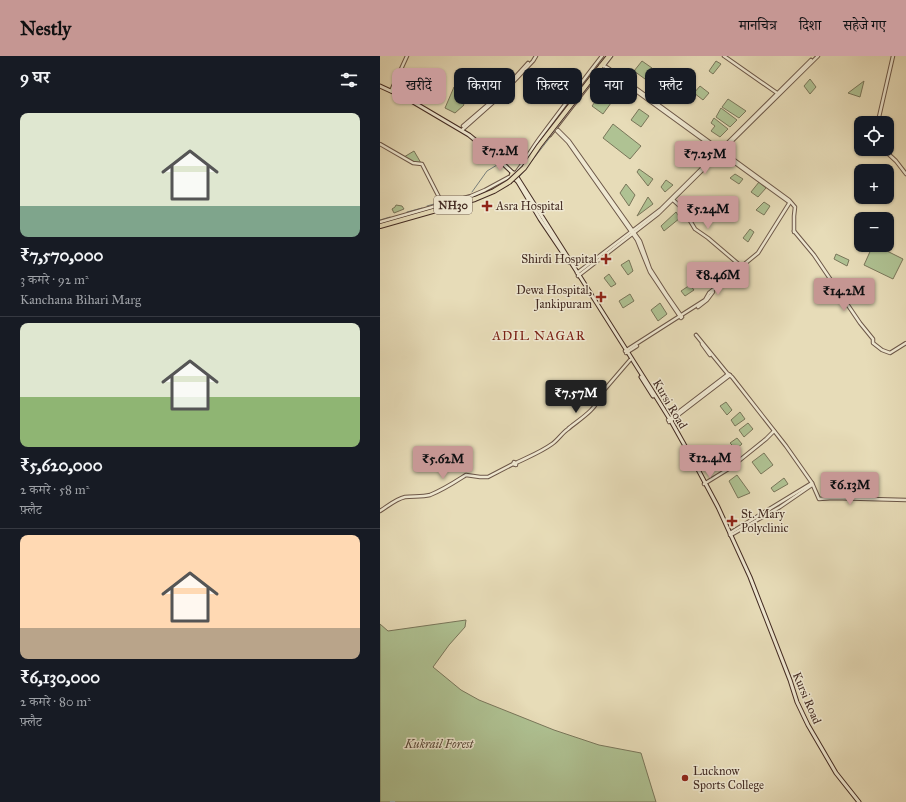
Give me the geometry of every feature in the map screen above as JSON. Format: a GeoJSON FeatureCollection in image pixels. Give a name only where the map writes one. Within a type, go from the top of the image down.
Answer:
{"type":"FeatureCollection","features":[{"type":"Feature","properties":{"kind":"highway","name":"NH30"},"geometry":{"type":"LineString","coordinates":[[380,225],[395,219],[475,199],[494,191],[509,182],[524,168],[608,56]]}},
{"type":"Feature","properties":{"kind":"main road","name":"Kursi Road"},"geometry":{"type":"LineString","coordinates":[[380,86],[408,99],[475,139],[514,176],[578,274],[670,421],[704,483],[740,557],[753,587],[797,708],[830,767],[858,802]]}},
{"type":"Feature","properties":{"kind":"main road","name":"Kursi Road"},"geometry":{"type":"LineString","coordinates":[[626,352],[670,421]]}},
{"type":"Feature","properties":{"kind":"street"},"geometry":{"type":"LineString","coordinates":[[391,91],[407,56]]}},
{"type":"Feature","properties":{"kind":"street"},"geometry":{"type":"LineString","coordinates":[[461,130],[498,96],[535,56]]}},
{"type":"Feature","properties":{"kind":"street"},"geometry":{"type":"LineString","coordinates":[[380,225],[482,198],[511,183],[536,143],[602,56]]}},
{"type":"Feature","properties":{"kind":"street"},"geometry":{"type":"LineString","coordinates":[[726,56],[779,94]]}},
{"type":"Feature","properties":{"kind":"street"},"geometry":{"type":"LineString","coordinates":[[578,274],[633,232],[672,199],[817,56]]}},
{"type":"Feature","properties":{"kind":"street"},"geometry":{"type":"LineString","coordinates":[[878,116],[893,56]]}},
{"type":"Feature","properties":{"kind":"street"},"geometry":{"type":"LineString","coordinates":[[395,219],[442,202],[471,196],[523,171],[602,66],[790,202],[794,206],[792,217],[794,232],[814,255],[856,317],[873,339],[873,343],[890,354],[906,343]]}},
{"type":"Feature","properties":{"kind":"street"},"geometry":{"type":"LineString","coordinates":[[557,131],[568,142],[633,232],[650,272],[681,317]]}},
{"type":"Feature","properties":{"kind":"street"},"geometry":{"type":"LineString","coordinates":[[380,144],[414,163],[422,164],[442,202]]}},
{"type":"Feature","properties":{"kind":"street"},"geometry":{"type":"LineString","coordinates":[[891,156],[906,174]]}},
{"type":"Feature","properties":{"kind":"street"},"geometry":{"type":"LineString","coordinates":[[527,158],[530,161]]}},
{"type":"Feature","properties":{"kind":"street"},"geometry":{"type":"LineString","coordinates":[[672,199],[684,209],[695,229],[742,267]]}},
{"type":"Feature","properties":{"kind":"street"},"geometry":{"type":"LineString","coordinates":[[626,352],[707,300],[711,293],[760,253],[790,202]]}},
{"type":"Feature","properties":{"kind":"street"},"geometry":{"type":"LineString","coordinates":[[696,335],[704,343],[729,376],[732,377],[773,431],[812,484],[819,499],[906,500]]}},
{"type":"Feature","properties":{"kind":"street"},"geometry":{"type":"LineString","coordinates":[[380,511],[396,500],[404,497],[430,494],[454,483],[466,475],[488,477],[553,443],[567,429],[594,407],[599,401],[599,396],[630,360]]}},
{"type":"Feature","properties":{"kind":"street"},"geometry":{"type":"LineString","coordinates":[[670,421],[729,376]]}},
{"type":"Feature","properties":{"kind":"street"},"geometry":{"type":"LineString","coordinates":[[704,483],[729,467],[773,431]]}},
{"type":"Feature","properties":{"kind":"street"},"geometry":{"type":"LineString","coordinates":[[730,535],[812,484]]}},
{"type":"Feature","properties":{"kind":"green space"},"geometry":{"type":"Polygon","coordinates":[[[642,61],[652,68],[645,68],[645,79],[637,73],[636,68],[642,61]]]}},
{"type":"Feature","properties":{"kind":"green space"},"geometry":{"type":"Polygon","coordinates":[[[716,61],[721,64],[713,74],[709,71],[716,61]]]}},
{"type":"Feature","properties":{"kind":"green space"},"geometry":{"type":"Polygon","coordinates":[[[810,79],[816,87],[810,94],[804,86],[810,79]]]}},
{"type":"Feature","properties":{"kind":"green space"},"geometry":{"type":"Polygon","coordinates":[[[864,81],[860,97],[848,93],[864,81]]]}},
{"type":"Feature","properties":{"kind":"green space"},"geometry":{"type":"Polygon","coordinates":[[[700,86],[709,93],[703,100],[696,95],[696,91],[700,86]]]}},
{"type":"Feature","properties":{"kind":"green space"},"geometry":{"type":"Polygon","coordinates":[[[454,87],[454,104],[464,105],[455,113],[445,108],[454,87]]]}},
{"type":"Feature","properties":{"kind":"green space"},"geometry":{"type":"Polygon","coordinates":[[[728,99],[746,111],[739,118],[722,107],[728,99]]]}},
{"type":"Feature","properties":{"kind":"green space"},"geometry":{"type":"Polygon","coordinates":[[[593,104],[610,104],[603,114],[592,106],[593,104]]]}},
{"type":"Feature","properties":{"kind":"green space"},"geometry":{"type":"Polygon","coordinates":[[[721,108],[737,120],[730,127],[716,117],[721,108]]]}},
{"type":"Feature","properties":{"kind":"green space"},"geometry":{"type":"Polygon","coordinates":[[[639,109],[649,116],[641,127],[631,120],[639,109]]]}},
{"type":"Feature","properties":{"kind":"green space"},"geometry":{"type":"Polygon","coordinates":[[[714,118],[728,129],[720,137],[711,131],[715,126],[711,123],[714,118]]]}},
{"type":"Feature","properties":{"kind":"green space"},"geometry":{"type":"Polygon","coordinates":[[[613,124],[641,146],[630,159],[603,138],[613,124]]]}},
{"type":"Feature","properties":{"kind":"green space"},"geometry":{"type":"Polygon","coordinates":[[[414,151],[421,163],[413,163],[404,157],[414,151]]]}},
{"type":"Feature","properties":{"kind":"green space"},"geometry":{"type":"Polygon","coordinates":[[[639,169],[653,179],[648,186],[637,172],[639,169]]]}},
{"type":"Feature","properties":{"kind":"green space"},"geometry":{"type":"Polygon","coordinates":[[[735,174],[743,179],[739,184],[730,178],[735,174]]]}},
{"type":"Feature","properties":{"kind":"green space"},"geometry":{"type":"Polygon","coordinates":[[[666,180],[673,185],[665,192],[661,187],[666,180]]]}},
{"type":"Feature","properties":{"kind":"green space"},"geometry":{"type":"Polygon","coordinates":[[[759,182],[766,188],[758,197],[751,192],[759,182]]]}},
{"type":"Feature","properties":{"kind":"green space"},"geometry":{"type":"Polygon","coordinates":[[[626,184],[635,195],[629,206],[620,193],[626,184]]]}},
{"type":"Feature","properties":{"kind":"green space"},"geometry":{"type":"Polygon","coordinates":[[[648,197],[653,204],[637,216],[648,197]]]}},
{"type":"Feature","properties":{"kind":"green space"},"geometry":{"type":"Polygon","coordinates":[[[764,202],[770,206],[764,215],[756,210],[764,202]]]}},
{"type":"Feature","properties":{"kind":"green space"},"geometry":{"type":"Polygon","coordinates":[[[396,205],[402,206],[404,209],[394,213],[392,209],[396,205]]]}},
{"type":"Feature","properties":{"kind":"green space"},"geometry":{"type":"Polygon","coordinates":[[[676,212],[680,218],[664,231],[661,226],[676,212]]]}},
{"type":"Feature","properties":{"kind":"green space"},"geometry":{"type":"Polygon","coordinates":[[[750,229],[754,232],[748,242],[743,238],[750,229]]]}},
{"type":"Feature","properties":{"kind":"green space"},"geometry":{"type":"Polygon","coordinates":[[[870,252],[889,252],[903,259],[893,279],[864,265],[870,252]]]}},
{"type":"Feature","properties":{"kind":"green space"},"geometry":{"type":"Polygon","coordinates":[[[836,254],[849,260],[847,266],[834,259],[836,254]]]}},
{"type":"Feature","properties":{"kind":"green space"},"geometry":{"type":"Polygon","coordinates":[[[629,260],[633,271],[628,275],[621,265],[629,260]]]}},
{"type":"Feature","properties":{"kind":"green space"},"geometry":{"type":"Polygon","coordinates":[[[609,274],[616,284],[611,287],[604,278],[609,274]]]}},
{"type":"Feature","properties":{"kind":"green space"},"geometry":{"type":"Polygon","coordinates":[[[690,285],[694,290],[685,296],[681,291],[690,285]]]}},
{"type":"Feature","properties":{"kind":"green space"},"geometry":{"type":"Polygon","coordinates":[[[630,294],[634,301],[623,308],[619,301],[630,294]]]}},
{"type":"Feature","properties":{"kind":"green space"},"geometry":{"type":"Polygon","coordinates":[[[660,303],[667,314],[658,321],[651,310],[660,303]]]}},
{"type":"Feature","properties":{"kind":"green space"},"geometry":{"type":"Polygon","coordinates":[[[726,402],[732,410],[727,415],[720,406],[726,402]]]}},
{"type":"Feature","properties":{"kind":"green space"},"geometry":{"type":"Polygon","coordinates":[[[740,412],[745,419],[735,426],[731,420],[740,412]]]}},
{"type":"Feature","properties":{"kind":"green space"},"geometry":{"type":"Polygon","coordinates":[[[748,423],[753,429],[744,437],[739,430],[748,423]]]}},
{"type":"Feature","properties":{"kind":"green space"},"geometry":{"type":"Polygon","coordinates":[[[737,438],[742,444],[736,449],[730,443],[737,438]]]}},
{"type":"Feature","properties":{"kind":"green space"},"geometry":{"type":"Polygon","coordinates":[[[764,453],[773,465],[761,474],[752,462],[764,453]]]}},
{"type":"Feature","properties":{"kind":"green space"},"geometry":{"type":"Polygon","coordinates":[[[737,475],[750,493],[738,498],[729,481],[737,475]]]}},
{"type":"Feature","properties":{"kind":"green space"},"geometry":{"type":"Polygon","coordinates":[[[784,478],[788,484],[774,492],[771,488],[784,478]]]}},
{"type":"Feature","properties":{"kind":"green space","name":"Kukrail Forest"},"geometry":{"type":"Polygon","coordinates":[[[466,620],[465,627],[449,645],[433,667],[461,690],[479,700],[554,730],[599,745],[641,753],[656,802],[380,802],[380,624],[388,631],[466,620]]]}},
{"type":"Feature","properties":{"kind":"waterway"},"geometry":{"type":"LineString","coordinates":[[606,65],[613,56]]}},
{"type":"Feature","properties":{"kind":"waterway"},"geometry":{"type":"LineString","coordinates":[[557,128],[590,86]]}},
{"type":"Feature","properties":{"kind":"waterway"},"geometry":{"type":"LineString","coordinates":[[520,176],[555,131]]}},
{"type":"Feature","properties":{"kind":"waterway"},"geometry":{"type":"LineString","coordinates":[[472,192],[487,171],[497,164]]}},
{"type":"Feature","properties":{"kind":"waterway"},"geometry":{"type":"LineString","coordinates":[[452,199],[458,198]]}},
{"type":"Feature","properties":{"kind":"waterway"},"geometry":{"type":"LineString","coordinates":[[427,206],[434,204]]}},
{"type":"Feature","properties":{"kind":"waterway"},"geometry":{"type":"LineString","coordinates":[[407,212],[422,208]]}},
{"type":"Feature","properties":{"kind":"waterway"},"geometry":{"type":"LineString","coordinates":[[380,220],[390,217]]}},
{"type":"Feature","properties":{"kind":"place","name":"Asra Hospital"},"geometry":{"type":"Point","coordinates":[487,206]}},
{"type":"Feature","properties":{"kind":"place","name":"Shirdi Hospital"},"geometry":{"type":"Point","coordinates":[606,259]}},
{"type":"Feature","properties":{"kind":"place","name":"Dewa Hospital, Jankipuram"},"geometry":{"type":"Point","coordinates":[601,297]}},
{"type":"Feature","properties":{"kind":"place","name":"St. Mary Polyclinic"},"geometry":{"type":"Point","coordinates":[732,521]}},
{"type":"Feature","properties":{"kind":"place","name":"Lucknow Sports College"},"geometry":{"type":"Point","coordinates":[685,778]}},
{"type":"Feature","properties":{"kind":"district","name":"ADIL NAGAR"},"geometry":{"type":"Point","coordinates":[539,335]}}]}
